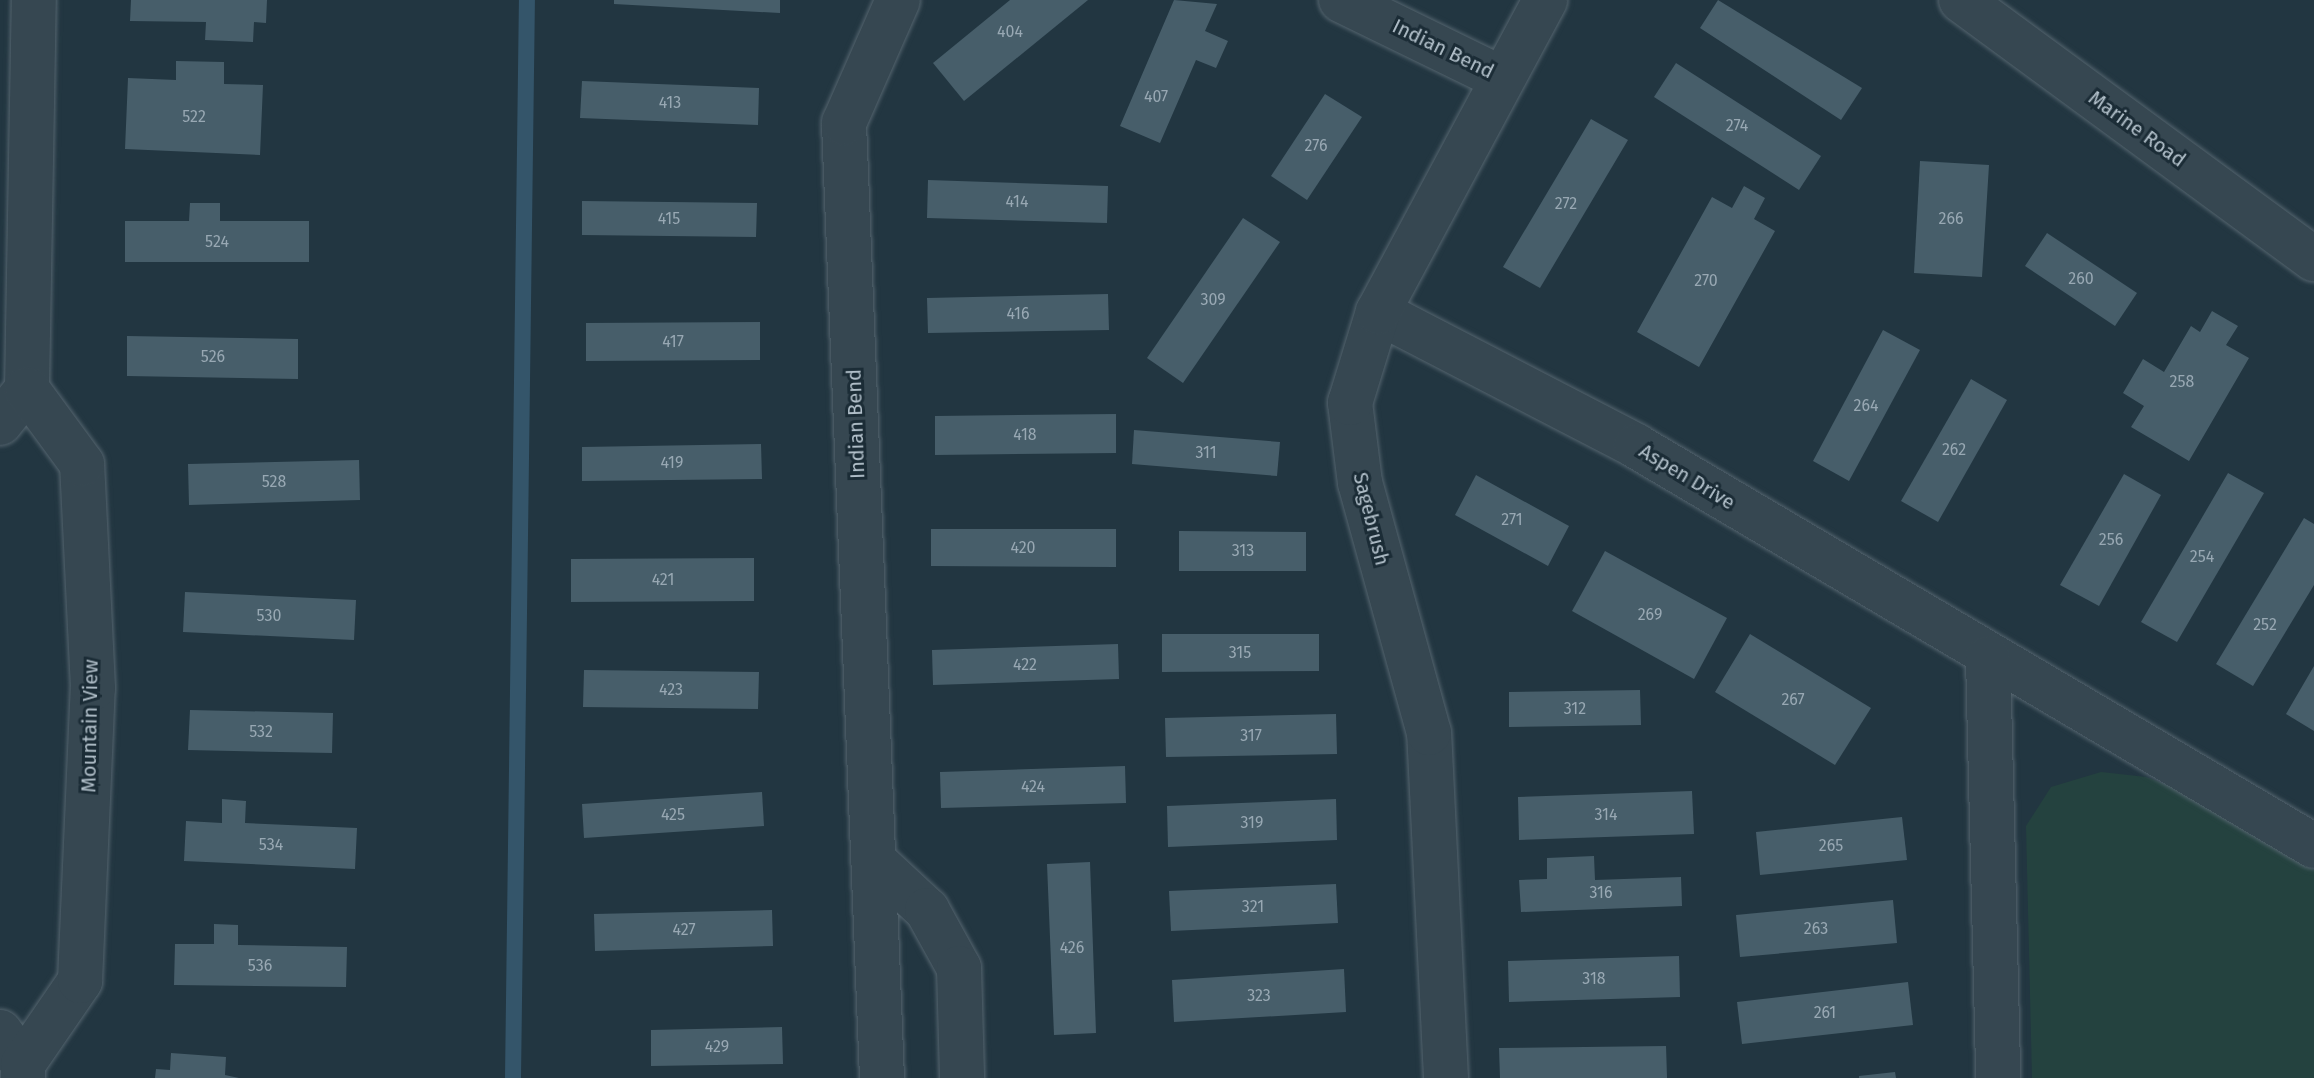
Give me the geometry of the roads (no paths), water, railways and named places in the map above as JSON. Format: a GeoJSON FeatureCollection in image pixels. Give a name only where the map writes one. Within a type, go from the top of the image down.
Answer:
{"type":"FeatureCollection","features":[{"type":"Feature","properties":{"kind":"street"},"geometry":{"type":"LineString","coordinates":[[0,423],[27,389],[34,0]]}},
{"type":"Feature","properties":{"kind":"street","name":"Indian Bend"},"geometry":{"type":"LineString","coordinates":[[882,1078],[844,123],[898,0]]}},
{"type":"Feature","properties":{"kind":"street","name":"Indian Bend"},"geometry":{"type":"LineString","coordinates":[[1341,0],[1501,78]]}},
{"type":"Feature","properties":{"kind":"street","name":"Sagebrush"},"geometry":{"type":"LineString","coordinates":[[1446,1078],[1429,733],[1360,483],[1350,403],[1378,312],[1545,0]]}},
{"type":"Feature","properties":{"kind":"street","name":"Marine Road"},"geometry":{"type":"LineString","coordinates":[[1961,0],[2314,259]]}},
{"type":"Feature","properties":{"kind":"street","name":"Aspen Drive"},"geometry":{"type":"LineString","coordinates":[[1378,312],[1636,446],[1988,658],[2314,846]]}},
{"type":"Feature","properties":{"kind":"street","name":"Mountain View"},"geometry":{"type":"LineString","coordinates":[[15,1058],[80,981],[93,688],[82,464],[27,389]]}},
{"type":"Feature","properties":{"kind":"street"},"geometry":{"type":"LineString","coordinates":[[1988,658],[1998,1078]]}},
{"type":"Feature","properties":{"kind":"street"},"geometry":{"type":"LineString","coordinates":[[873,860],[927,910],[959,968],[962,1078]]}},
{"type":"Feature","properties":{"kind":"waterway"},"geometry":{"type":"LineString","coordinates":[[513,1078],[527,0]]}}]}
